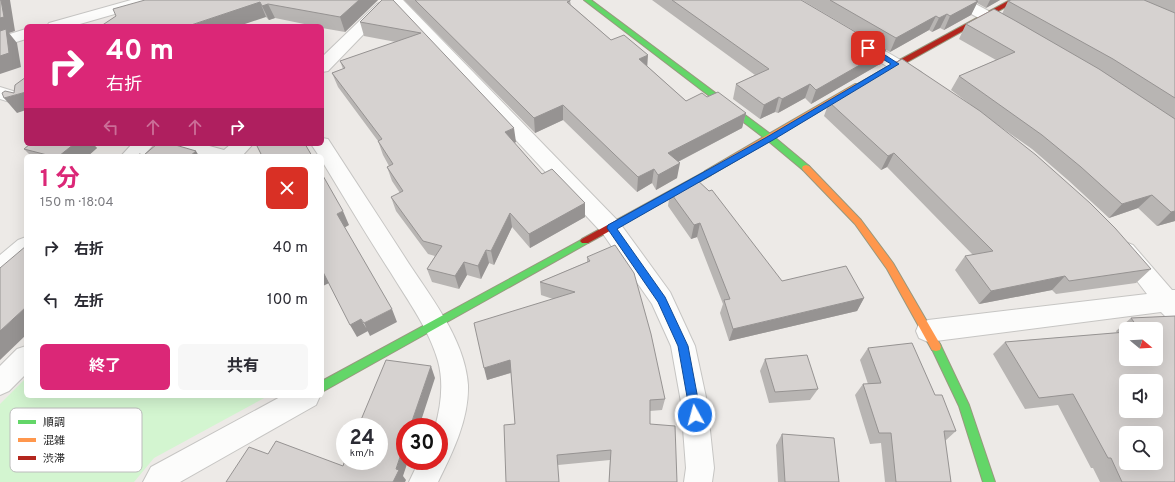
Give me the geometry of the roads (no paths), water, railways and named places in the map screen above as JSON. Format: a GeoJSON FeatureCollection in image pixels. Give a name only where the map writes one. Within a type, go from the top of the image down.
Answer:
{"type":"FeatureCollection","features":[{"type":"Feature","properties":{"kind":"street"},"geometry":{"type":"LineString","coordinates":[[62,24],[148,0]]}},
{"type":"Feature","properties":{"kind":"street"},"geometry":{"type":"LineString","coordinates":[[324,65],[388,0]]}},
{"type":"Feature","properties":{"kind":"street"},"geometry":{"type":"LineString","coordinates":[[394,0],[611,228],[662,299],[683,346],[694,402],[700,468],[698,482]]}},
{"type":"Feature","properties":{"kind":"street"},"geometry":{"type":"LineString","coordinates":[[587,0],[770,138],[808,170],[858,222],[890,266],[928,331],[964,405],[989,482]]}},
{"type":"Feature","properties":{"kind":"street"},"geometry":{"type":"LineString","coordinates":[[956,0],[1020,34]]}},
{"type":"Feature","properties":{"kind":"street"},"geometry":{"type":"LineString","coordinates":[[324,386],[611,228],[770,138],[896,64],[1015,0]]}},
{"type":"Feature","properties":{"kind":"street"},"geometry":{"type":"LineString","coordinates":[[841,32],[927,84]]}},
{"type":"Feature","properties":{"kind":"street"},"geometry":{"type":"LineString","coordinates":[[0,42],[24,35]]}},
{"type":"Feature","properties":{"kind":"street"},"geometry":{"type":"LineString","coordinates":[[0,94],[24,100]]}},
{"type":"Feature","properties":{"kind":"street"},"geometry":{"type":"LineString","coordinates":[[133,154],[142,146]]}},
{"type":"Feature","properties":{"kind":"street"},"geometry":{"type":"LineString","coordinates":[[186,146],[213,154]]}},
{"type":"Feature","properties":{"kind":"street"},"geometry":{"type":"LineString","coordinates":[[232,154],[241,146]]}},
{"type":"Feature","properties":{"kind":"street"},"geometry":{"type":"LineString","coordinates":[[322,146],[435,324],[450,360],[454,378],[454,401],[448,427]]}},
{"type":"Feature","properties":{"kind":"street"},"geometry":{"type":"LineString","coordinates":[[1113,239],[1134,260],[1172,304]]}},
{"type":"Feature","properties":{"kind":"street"},"geometry":{"type":"LineString","coordinates":[[0,268],[24,248]]}},
{"type":"Feature","properties":{"kind":"street"},"geometry":{"type":"LineString","coordinates":[[928,331],[1172,304]]}},
{"type":"Feature","properties":{"kind":"street"},"geometry":{"type":"LineString","coordinates":[[0,383],[24,359]]}},
{"type":"Feature","properties":{"kind":"street"},"geometry":{"type":"LineString","coordinates":[[157,482],[161,477],[303,398]]}},
{"type":"Feature","properties":{"kind":"street"},"geometry":{"type":"LineString","coordinates":[[423,482],[429,470]]}}]}
